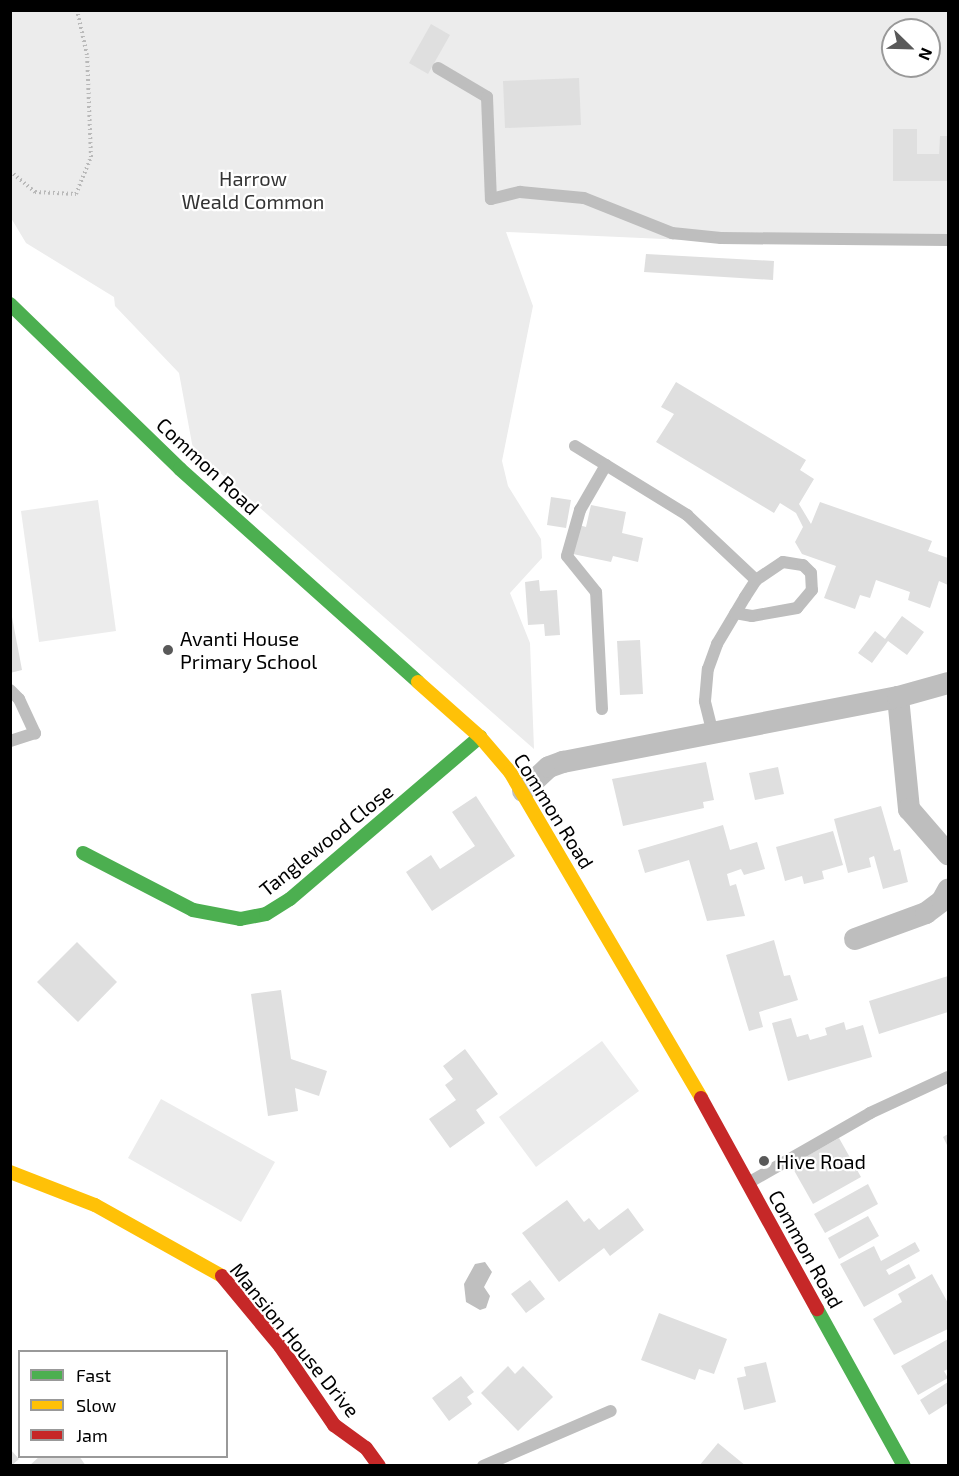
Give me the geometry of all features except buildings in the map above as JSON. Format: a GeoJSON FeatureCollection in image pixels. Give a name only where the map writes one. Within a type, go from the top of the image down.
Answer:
{"type":"FeatureCollection","features":[{"type":"Feature","properties":{"kind":"main road","name":"Common Road"},"geometry":{"type":"LineString","coordinates":[[10,304],[180,469],[480,737],[523,790],[646,999],[904,1466]]}},
{"type":"Feature","properties":{"kind":"main road","name":"Tanglewood Close"},"geometry":{"type":"LineString","coordinates":[[83,853],[193,910],[240,919],[266,914],[290,899],[480,737]]}},
{"type":"Feature","properties":{"kind":"main road","name":"Mansion House Drive"},"geometry":{"type":"LineString","coordinates":[[10,1172],[95,1205],[212,1268],[230,1283],[280,1346],[334,1425],[366,1449],[379,1466]]}},
{"type":"Feature","properties":{"kind":"street"},"geometry":{"type":"LineString","coordinates":[[523,790],[549,767],[563,762],[898,697],[948,683]]}},
{"type":"Feature","properties":{"kind":"street"},"geometry":{"type":"LineString","coordinates":[[898,697],[909,809],[948,855]]}},
{"type":"Feature","properties":{"kind":"street"},"geometry":{"type":"LineString","coordinates":[[855,939],[926,913],[942,902],[948,890]]}},
{"type":"Feature","properties":{"kind":"lane"},"geometry":{"type":"LineString","coordinates":[[438,68],[487,98],[491,199],[520,192],[584,198],[672,232],[721,238],[948,240]]}},
{"type":"Feature","properties":{"kind":"lane"},"geometry":{"type":"LineString","coordinates":[[575,446],[687,515],[756,580]]}},
{"type":"Feature","properties":{"kind":"lane"},"geometry":{"type":"LineString","coordinates":[[602,709],[596,592],[567,556],[588,492],[606,465]]}},
{"type":"Feature","properties":{"kind":"lane"},"geometry":{"type":"LineString","coordinates":[[713,734],[705,701],[708,669],[717,644],[735,613],[756,580],[770,568],[792,562],[803,565],[814,581],[807,601],[797,608],[752,616],[735,613]]}},
{"type":"Feature","properties":{"kind":"lane"},"geometry":{"type":"LineString","coordinates":[[10,690],[19,699],[35,733],[10,741]]}},
{"type":"Feature","properties":{"kind":"lane"},"geometry":{"type":"LineString","coordinates":[[747,1184],[870,1113],[948,1077]]}},
{"type":"Feature","properties":{"kind":"lane"},"geometry":{"type":"LineString","coordinates":[[483,1466],[611,1411]]}},
{"type":"Feature","properties":{"kind":"path"},"geometry":{"type":"LineString","coordinates":[[10,171],[35,192],[76,194],[91,158],[87,55],[77,10]]}},
{"type":"Feature","properties":{"kind":"green space","name":"Harrow Weald Common"},"geometry":{"type":"Polygon","coordinates":[[[11,11],[948,11],[948,236],[778,244],[506,232],[533,306],[502,461],[508,486],[541,539],[542,558],[510,593],[530,643],[534,749],[193,449],[179,373],[115,306],[114,297],[26,243],[11,218],[11,11]]]}},
{"type":"Feature","properties":{"kind":"green space"},"geometry":{"type":"Polygon","coordinates":[[[98,500],[116,631],[39,642],[21,511],[98,500]]]}},
{"type":"Feature","properties":{"kind":"green space"},"geometry":{"type":"Polygon","coordinates":[[[602,1041],[639,1091],[536,1167],[499,1117],[602,1041]]]}},
{"type":"Feature","properties":{"kind":"green space"},"geometry":{"type":"Polygon","coordinates":[[[161,1099],[275,1162],[241,1222],[128,1158],[161,1099]]]}},
{"type":"Feature","properties":{"kind":"shaded area"},"geometry":{"type":"Polygon","coordinates":[[[485,1262],[492,1272],[484,1287],[490,1296],[486,1308],[480,1310],[466,1302],[464,1284],[475,1264],[485,1262]]]}},
{"type":"Feature","properties":{"kind":"traffic: fast"},"geometry":{"type":"LineString","coordinates":[[10,304],[180,469],[418,682]]}},
{"type":"Feature","properties":{"kind":"traffic: fast"},"geometry":{"type":"LineString","coordinates":[[83,853],[193,910],[240,919],[266,914],[290,899],[480,737]]}},
{"type":"Feature","properties":{"kind":"traffic: fast"},"geometry":{"type":"LineString","coordinates":[[817,1309],[904,1466]]}},
{"type":"Feature","properties":{"kind":"traffic: slow"},"geometry":{"type":"LineString","coordinates":[[418,682],[480,737],[510,772],[701,1098]]}},
{"type":"Feature","properties":{"kind":"traffic: slow"},"geometry":{"type":"LineString","coordinates":[[10,1172],[95,1205],[222,1276]]}},
{"type":"Feature","properties":{"kind":"traffic: jam"},"geometry":{"type":"LineString","coordinates":[[701,1098],[817,1309]]}},
{"type":"Feature","properties":{"kind":"traffic: jam"},"geometry":{"type":"LineString","coordinates":[[222,1276],[280,1346],[334,1425],[366,1448],[379,1466]]}},
{"type":"Feature","properties":{"kind":"place","name":"Avanti House Primary School"},"geometry":{"type":"Point","coordinates":[168,650]}},
{"type":"Feature","properties":{"kind":"place","name":"Hive Road"},"geometry":{"type":"Point","coordinates":[764,1161]}}]}
